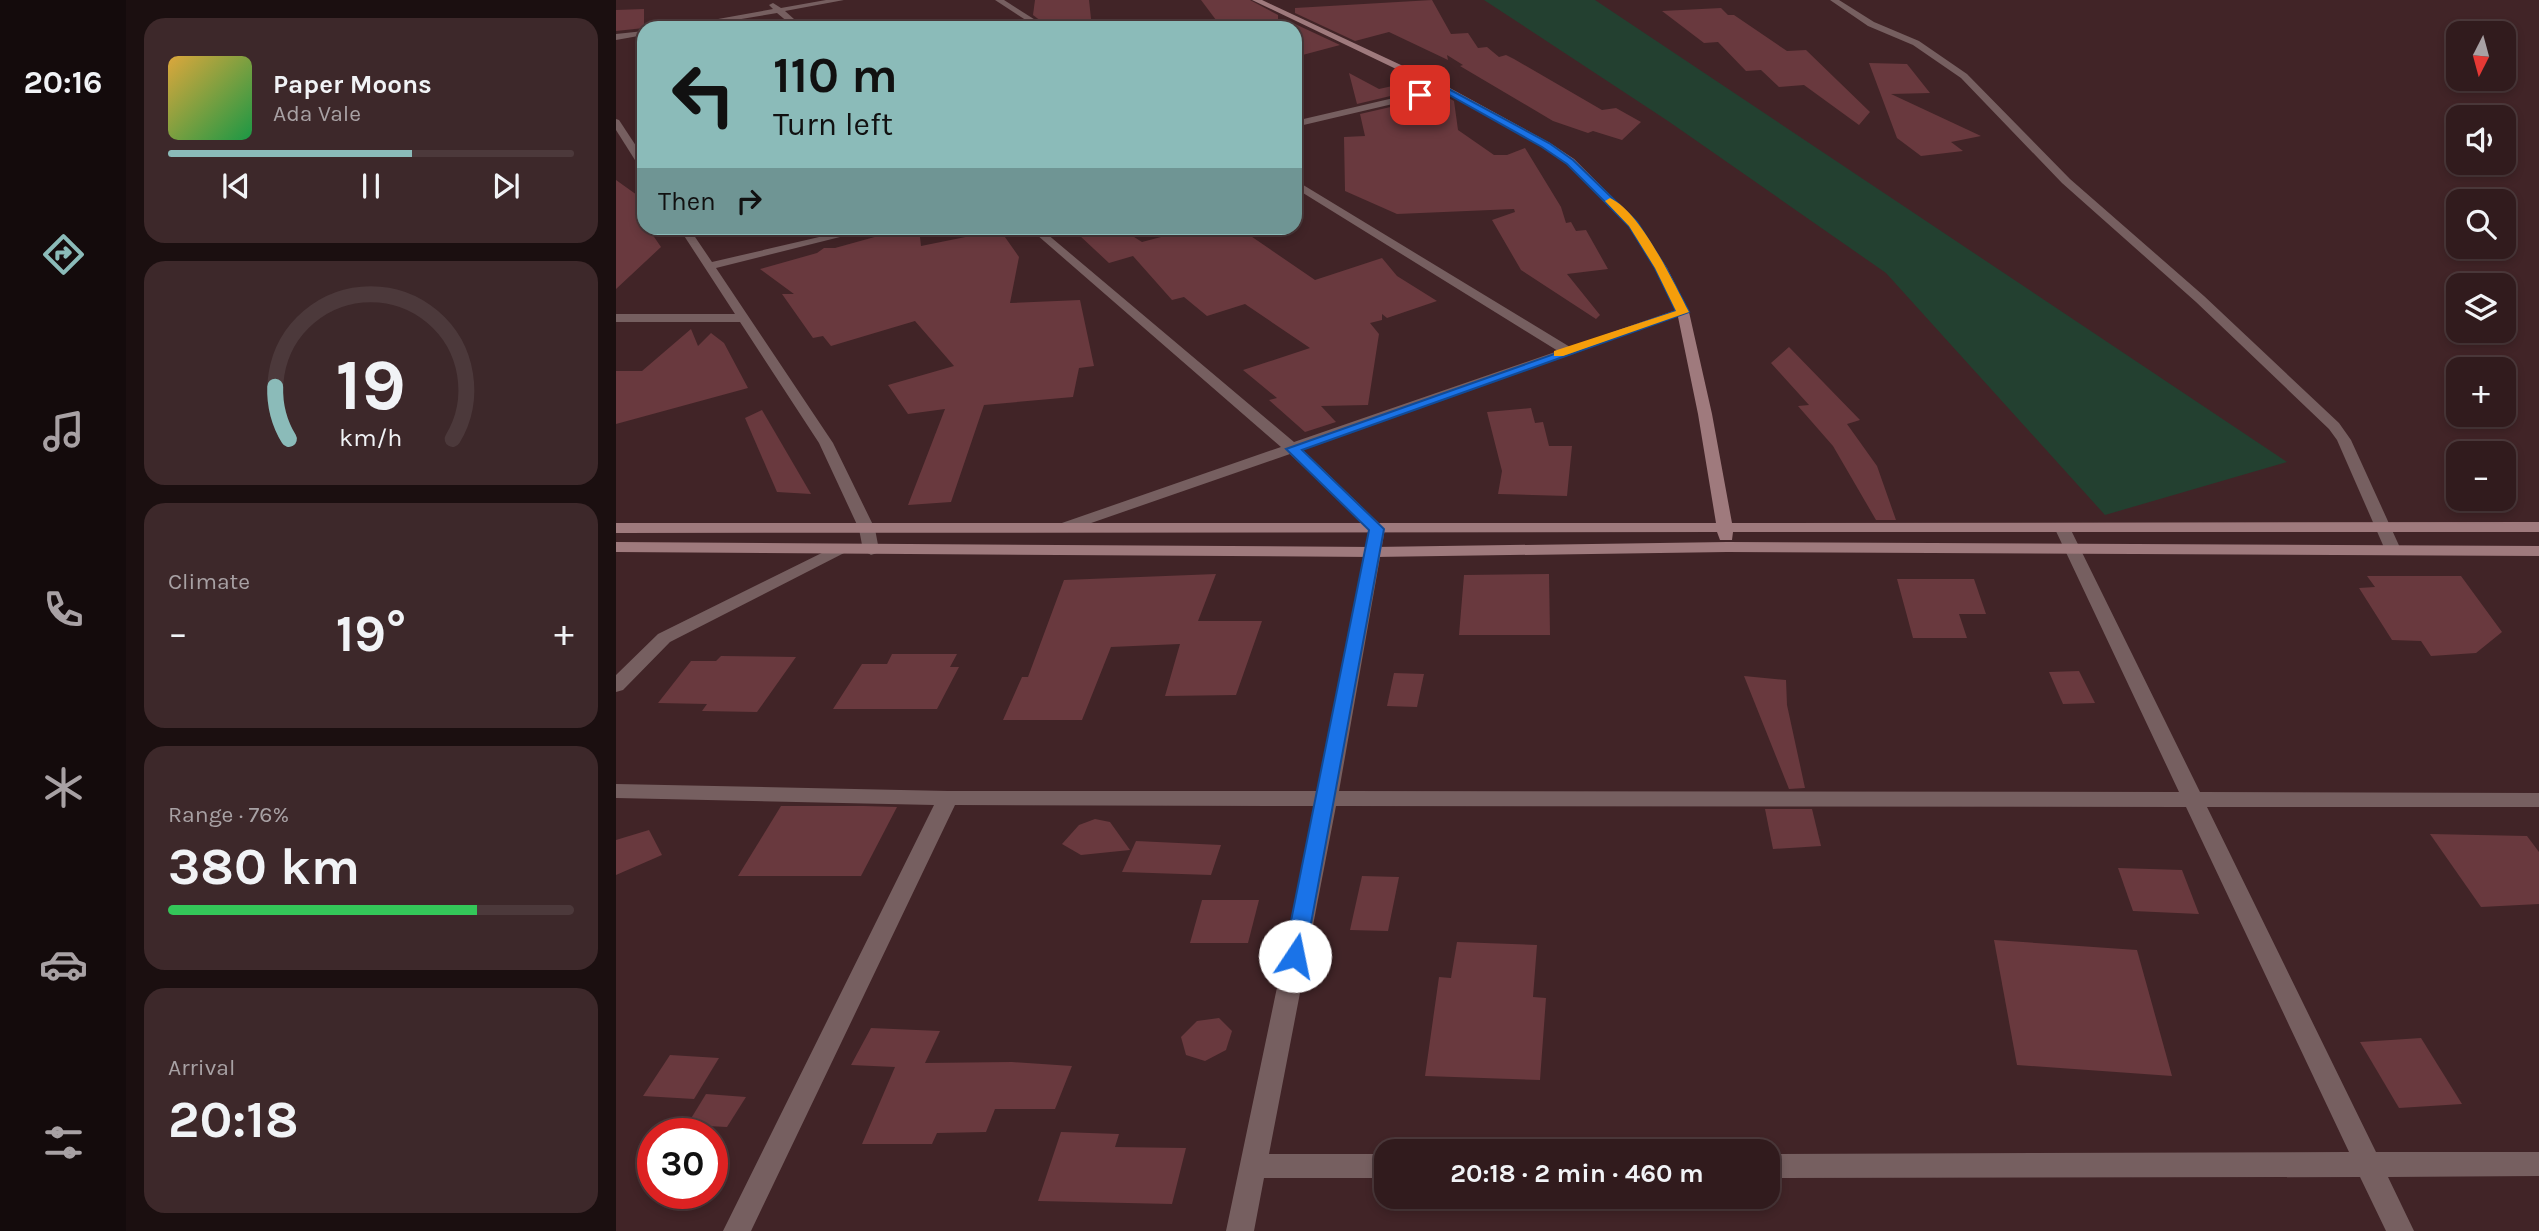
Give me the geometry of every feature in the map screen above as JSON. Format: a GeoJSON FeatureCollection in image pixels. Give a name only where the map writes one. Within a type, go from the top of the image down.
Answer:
{"type":"FeatureCollection","features":[{"type":"Feature","properties":{"kind":"street"},"geometry":{"type":"LineString","coordinates":[[768,0],[792,21]]}},
{"type":"Feature","properties":{"kind":"street"},"geometry":{"type":"LineString","coordinates":[[714,21],[840,0]]}},
{"type":"Feature","properties":{"kind":"street"},"geometry":{"type":"LineString","coordinates":[[999,0],[1033,21]]}},
{"type":"Feature","properties":{"kind":"street"},"geometry":{"type":"LineString","coordinates":[[1255,0],[1300,21]]}},
{"type":"Feature","properties":{"kind":"street"},"geometry":{"type":"LineString","coordinates":[[1834,0],[1871,24],[1916,43],[1964,76],[2066,181],[2200,299],[2334,426],[2344,440],[2394,552]]}},
{"type":"Feature","properties":{"kind":"street"},"geometry":{"type":"LineString","coordinates":[[1302,22],[1445,89],[1546,145],[1591,181],[1633,224],[1661,268],[1683,312],[1705,414],[1727,547]]}},
{"type":"Feature","properties":{"kind":"street"},"geometry":{"type":"LineString","coordinates":[[616,37],[637,34]]}},
{"type":"Feature","properties":{"kind":"street"},"geometry":{"type":"LineString","coordinates":[[1302,122],[1445,89]]}},
{"type":"Feature","properties":{"kind":"street"},"geometry":{"type":"LineString","coordinates":[[616,122],[637,155]]}},
{"type":"Feature","properties":{"kind":"street"},"geometry":{"type":"LineString","coordinates":[[1302,187],[1568,351]]}},
{"type":"Feature","properties":{"kind":"street"},"geometry":{"type":"LineString","coordinates":[[689,235],[826,443],[867,529],[871,550]]}},
{"type":"Feature","properties":{"kind":"street"},"geometry":{"type":"LineString","coordinates":[[709,266],[840,235]]}},
{"type":"Feature","properties":{"kind":"street"},"geometry":{"type":"LineString","coordinates":[[1042,235],[1293,449],[1377,529]]}},
{"type":"Feature","properties":{"kind":"street"},"geometry":{"type":"LineString","coordinates":[[1065,527],[1683,312]]}},
{"type":"Feature","properties":{"kind":"street"},"geometry":{"type":"LineString","coordinates":[[616,318],[742,318]]}},
{"type":"Feature","properties":{"kind":"street"},"geometry":{"type":"LineString","coordinates":[[616,527],[2539,527]]}},
{"type":"Feature","properties":{"kind":"street"},"geometry":{"type":"LineString","coordinates":[[2062,527],[2400,1231]]}},
{"type":"Feature","properties":{"kind":"street"},"geometry":{"type":"LineString","coordinates":[[1240,1231],[1327,799],[1377,529]]}},
{"type":"Feature","properties":{"kind":"street"},"geometry":{"type":"LineString","coordinates":[[616,547],[1374,552],[1727,547],[2539,551]]}},
{"type":"Feature","properties":{"kind":"street"},"geometry":{"type":"LineString","coordinates":[[616,686],[664,638],[841,549]]}},
{"type":"Feature","properties":{"kind":"street"},"geometry":{"type":"LineString","coordinates":[[616,791],[948,798],[2539,800]]}},
{"type":"Feature","properties":{"kind":"street"},"geometry":{"type":"LineString","coordinates":[[737,1231],[948,798]]}},
{"type":"Feature","properties":{"kind":"street"},"geometry":{"type":"LineString","coordinates":[[1780,1166],[2539,1164]]}},
{"type":"Feature","properties":{"kind":"street"},"geometry":{"type":"LineString","coordinates":[[1252,1166],[1374,1166]]}},
{"type":"Feature","properties":{"kind":"green space"},"geometry":{"type":"Polygon","coordinates":[[[1484,0],[1595,0],[2287,462],[2105,515],[1886,273],[1668,121],[1484,0]]]}},
{"type":"Feature","properties":{"kind":"building"},"geometry":{"type":"Polygon","coordinates":[[[1035,0],[1089,0],[1091,21],[1041,21],[1033,15],[1035,0]]]}},
{"type":"Feature","properties":{"kind":"building"},"geometry":{"type":"Polygon","coordinates":[[[1201,0],[1250,0],[1278,15],[1278,21],[1217,21],[1201,0]]]}},
{"type":"Feature","properties":{"kind":"building"},"geometry":{"type":"Polygon","coordinates":[[[1432,0],[1451,34],[1468,33],[1478,48],[1487,47],[1499,57],[1506,55],[1602,110],[1616,108],[1641,122],[1622,140],[1593,131],[1588,133],[1553,121],[1460,66],[1463,65],[1447,55],[1448,60],[1389,32],[1355,41],[1295,13],[1295,8],[1432,0]]]}},
{"type":"Feature","properties":{"kind":"building"},"geometry":{"type":"Polygon","coordinates":[[[1721,8],[1787,51],[1806,50],[1870,112],[1859,125],[1804,85],[1779,87],[1761,70],[1746,71],[1718,42],[1704,43],[1662,11],[1721,8]]]}},
{"type":"Feature","properties":{"kind":"building"},"geometry":{"type":"Polygon","coordinates":[[[644,9],[644,21],[637,21],[637,29],[616,31],[616,10],[644,9]]]}},
{"type":"Feature","properties":{"kind":"building"},"geometry":{"type":"Polygon","coordinates":[[[1302,27],[1340,45],[1302,55],[1302,27]]]}},
{"type":"Feature","properties":{"kind":"building"},"geometry":{"type":"Polygon","coordinates":[[[1869,63],[1907,64],[1930,93],[1891,94],[1981,136],[1951,142],[1963,151],[1921,156],[1897,138],[1869,63]]]}},
{"type":"Feature","properties":{"kind":"building"},"geometry":{"type":"Polygon","coordinates":[[[1349,73],[1379,89],[1415,81],[1428,87],[1357,104],[1349,73]]]}},
{"type":"Feature","properties":{"kind":"building"},"geometry":{"type":"Polygon","coordinates":[[[1443,95],[1454,101],[1458,130],[1494,155],[1507,155],[1525,148],[1561,207],[1566,223],[1571,222],[1576,231],[1586,230],[1608,269],[1567,274],[1600,315],[1596,319],[1521,270],[1492,220],[1515,212],[1514,209],[1397,214],[1345,191],[1344,137],[1365,136],[1360,114],[1443,95]]]}},
{"type":"Feature","properties":{"kind":"building"},"geometry":{"type":"Polygon","coordinates":[[[616,180],[637,195],[637,235],[653,235],[661,247],[616,289],[616,180]]]}},
{"type":"Feature","properties":{"kind":"building"},"geometry":{"type":"Polygon","coordinates":[[[882,235],[920,235],[921,246],[975,235],[1004,235],[1019,257],[1010,303],[1080,300],[1094,366],[1079,368],[1073,397],[984,405],[951,502],[908,505],[945,409],[908,414],[888,385],[954,366],[915,321],[831,346],[823,336],[813,338],[782,294],[794,294],[760,269],[817,253],[824,248],[835,248],[882,235]]]}},
{"type":"Feature","properties":{"kind":"building"},"geometry":{"type":"Polygon","coordinates":[[[1079,235],[1131,235],[1142,242],[1168,235],[1249,235],[1315,280],[1382,258],[1397,276],[1437,301],[1387,318],[1382,314],[1382,320],[1370,323],[1379,334],[1368,405],[1321,406],[1336,422],[1305,432],[1269,400],[1277,398],[1243,370],[1310,348],[1245,304],[1207,316],[1184,297],[1172,300],[1133,256],[1109,263],[1079,235]]]}},
{"type":"Feature","properties":{"kind":"building"},"geometry":{"type":"Polygon","coordinates":[[[691,329],[698,346],[711,333],[724,343],[748,388],[616,424],[616,371],[642,371],[691,329]]]}},
{"type":"Feature","properties":{"kind":"building"},"geometry":{"type":"Polygon","coordinates":[[[1789,347],[1860,420],[1847,424],[1877,466],[1896,520],[1876,520],[1833,446],[1798,406],[1809,405],[1771,363],[1789,347]]]}},
{"type":"Feature","properties":{"kind":"building"},"geometry":{"type":"Polygon","coordinates":[[[1531,408],[1535,423],[1543,422],[1549,446],[1572,446],[1567,496],[1498,494],[1502,471],[1487,412],[1531,408]]]}},
{"type":"Feature","properties":{"kind":"building"},"geometry":{"type":"Polygon","coordinates":[[[762,410],[811,494],[777,492],[745,418],[762,410]]]}},
{"type":"Feature","properties":{"kind":"building"},"geometry":{"type":"Polygon","coordinates":[[[1216,574],[1198,621],[1262,621],[1236,695],[1165,696],[1180,644],[1111,647],[1082,720],[1003,720],[1022,677],[1028,677],[1064,580],[1216,574]]]}},
{"type":"Feature","properties":{"kind":"building"},"geometry":{"type":"Polygon","coordinates":[[[1549,574],[1550,635],[1459,635],[1464,575],[1549,574]]]}},
{"type":"Feature","properties":{"kind":"building"},"geometry":{"type":"Polygon","coordinates":[[[2367,576],[2461,576],[2502,632],[2476,653],[2431,656],[2421,641],[2392,640],[2359,588],[2375,587],[2367,576]]]}},
{"type":"Feature","properties":{"kind":"building"},"geometry":{"type":"Polygon","coordinates":[[[1897,579],[1974,579],[1986,614],[1959,614],[1967,638],[1913,638],[1897,579]]]}},
{"type":"Feature","properties":{"kind":"building"},"geometry":{"type":"Polygon","coordinates":[[[892,654],[957,654],[950,667],[959,667],[937,709],[833,709],[862,664],[887,664],[892,654]]]}},
{"type":"Feature","properties":{"kind":"building"},"geometry":{"type":"Polygon","coordinates":[[[721,656],[796,657],[757,712],[702,711],[707,704],[658,703],[691,661],[716,661],[721,656]]]}},
{"type":"Feature","properties":{"kind":"building"},"geometry":{"type":"Polygon","coordinates":[[[2079,671],[2095,703],[2063,704],[2049,672],[2079,671]]]}},
{"type":"Feature","properties":{"kind":"building"},"geometry":{"type":"Polygon","coordinates":[[[1394,673],[1424,674],[1417,707],[1387,706],[1394,673]]]}},
{"type":"Feature","properties":{"kind":"building"},"geometry":{"type":"Polygon","coordinates":[[[1744,676],[1786,680],[1787,705],[1805,788],[1789,789],[1744,676]]]}},
{"type":"Feature","properties":{"kind":"building"},"geometry":{"type":"Polygon","coordinates":[[[781,806],[897,807],[861,876],[738,876],[781,806]]]}},
{"type":"Feature","properties":{"kind":"building"},"geometry":{"type":"Polygon","coordinates":[[[1765,809],[1812,809],[1821,846],[1773,849],[1765,809]]]}},
{"type":"Feature","properties":{"kind":"building"},"geometry":{"type":"Polygon","coordinates":[[[1095,819],[1110,822],[1130,850],[1081,855],[1062,844],[1079,825],[1095,819]]]}},
{"type":"Feature","properties":{"kind":"building"},"geometry":{"type":"Polygon","coordinates":[[[649,830],[662,855],[616,875],[616,840],[649,830]]]}},
{"type":"Feature","properties":{"kind":"building"},"geometry":{"type":"Polygon","coordinates":[[[2430,834],[2527,836],[2539,852],[2539,904],[2481,907],[2430,834]]]}},
{"type":"Feature","properties":{"kind":"building"},"geometry":{"type":"Polygon","coordinates":[[[1136,841],[1221,845],[1211,875],[1122,872],[1136,841]]]}},
{"type":"Feature","properties":{"kind":"building"},"geometry":{"type":"Polygon","coordinates":[[[2118,868],[2182,870],[2199,914],[2133,911],[2118,868]]]}},
{"type":"Feature","properties":{"kind":"building"},"geometry":{"type":"Polygon","coordinates":[[[1362,876],[1399,877],[1388,931],[1350,930],[1362,876]]]}},
{"type":"Feature","properties":{"kind":"building"},"geometry":{"type":"Polygon","coordinates":[[[1202,900],[1259,900],[1248,943],[1190,943],[1202,900]]]}},
{"type":"Feature","properties":{"kind":"building"},"geometry":{"type":"Polygon","coordinates":[[[1994,940],[2137,950],[2172,1076],[2017,1065],[1994,940]]]}},
{"type":"Feature","properties":{"kind":"building"},"geometry":{"type":"Polygon","coordinates":[[[1457,942],[1537,945],[1533,997],[1546,998],[1540,1080],[1425,1076],[1439,977],[1451,978],[1457,942]]]}},
{"type":"Feature","properties":{"kind":"building"},"geometry":{"type":"Polygon","coordinates":[[[1219,1018],[1232,1031],[1226,1050],[1205,1061],[1186,1055],[1181,1037],[1197,1021],[1219,1018]]]}},
{"type":"Feature","properties":{"kind":"building"},"geometry":{"type":"Polygon","coordinates":[[[871,1028],[940,1031],[925,1063],[1012,1062],[1072,1066],[1055,1109],[995,1109],[986,1132],[937,1133],[932,1144],[862,1144],[895,1067],[851,1065],[871,1028]]]}},
{"type":"Feature","properties":{"kind":"building"},"geometry":{"type":"Polygon","coordinates":[[[2421,1038],[2462,1104],[2399,1108],[2360,1042],[2421,1038]]]}},
{"type":"Feature","properties":{"kind":"building"},"geometry":{"type":"Polygon","coordinates":[[[670,1055],[719,1058],[694,1099],[643,1096],[670,1055]]]}},
{"type":"Feature","properties":{"kind":"building"},"geometry":{"type":"Polygon","coordinates":[[[706,1094],[746,1097],[728,1125],[728,1118],[691,1118],[706,1094]]]}},
{"type":"Feature","properties":{"kind":"building"},"geometry":{"type":"Polygon","coordinates":[[[1061,1132],[1119,1134],[1115,1147],[1186,1148],[1172,1204],[1038,1201],[1061,1132]]]}},
{"type":"Feature","properties":{"kind":"slow traffic"},"geometry":{"type":"LineString","coordinates":[[1559,354],[1683,312],[1661,268],[1633,224],[1610,201]]}},
{"type":"Feature","properties":{"kind":"route"},"geometry":{"type":"LineString","coordinates":[[1295,956],[1377,529],[1293,449],[1683,312],[1661,268],[1633,224],[1570,162],[1546,145],[1445,89],[1420,95]]}}]}
